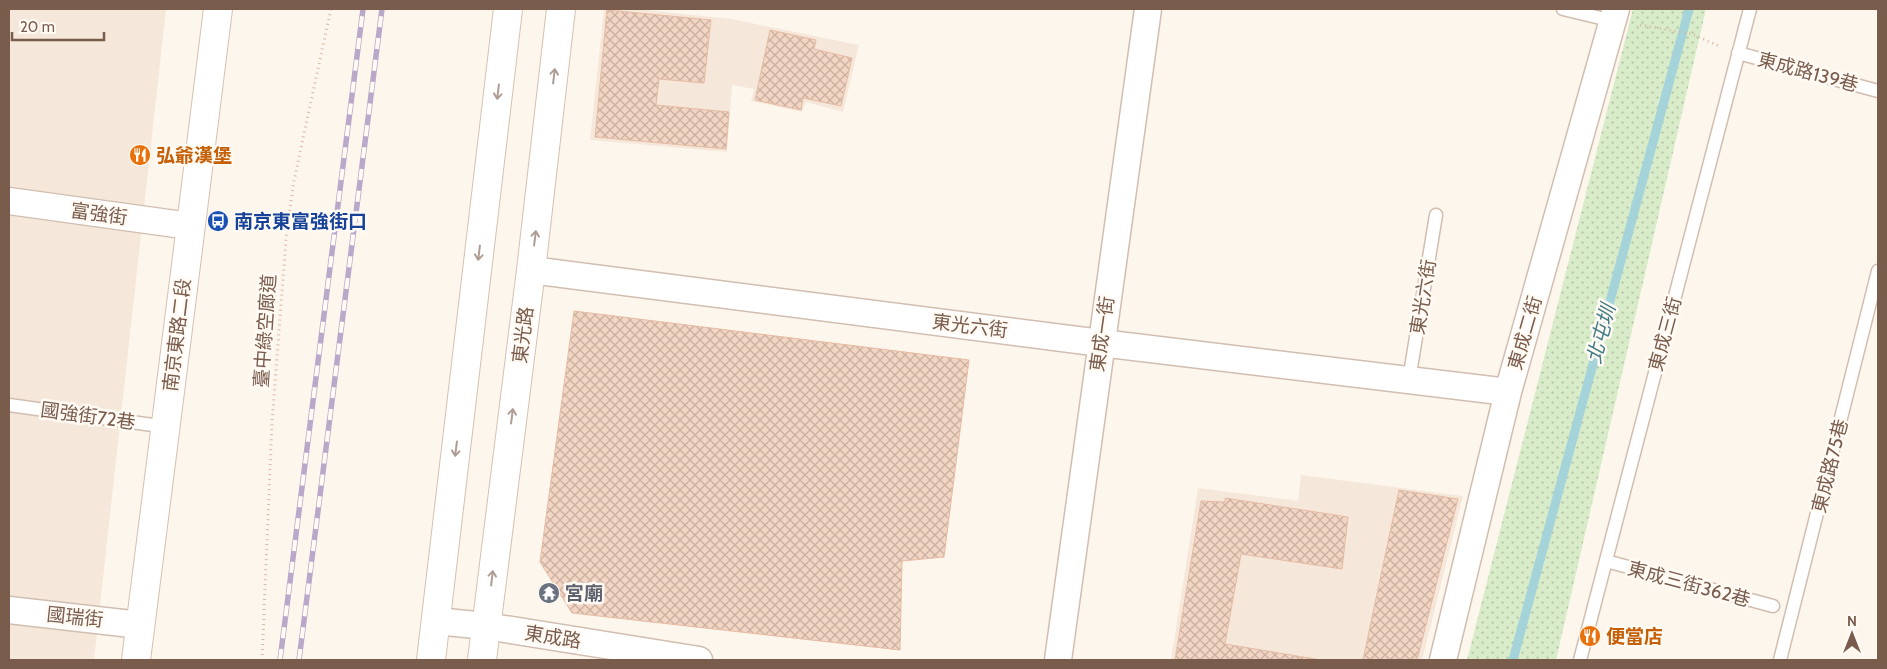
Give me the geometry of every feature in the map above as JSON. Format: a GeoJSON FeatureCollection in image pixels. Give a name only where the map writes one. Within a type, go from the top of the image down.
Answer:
{"type":"FeatureCollection","features":[{"type":"Feature","properties":{"kind":"street","name":"南京東路二段"},"geometry":{"type":"LineString","coordinates":[[136,660],[167,427],[190,226],[218,9]]}},
{"type":"Feature","properties":{"kind":"street"},"geometry":{"type":"LineString","coordinates":[[431,660],[508,9]]}},
{"type":"Feature","properties":{"kind":"street","name":"東光路"},"geometry":{"type":"LineString","coordinates":[[482,660],[531,270],[561,9]]}},
{"type":"Feature","properties":{"kind":"street","name":"東成一街"},"geometry":{"type":"LineString","coordinates":[[1058,660],[1148,9]]}},
{"type":"Feature","properties":{"kind":"street","name":"東成二街"},"geometry":{"type":"LineString","coordinates":[[1443,660],[1508,392],[1615,15]]}},
{"type":"Feature","properties":{"kind":"street","name":"富強街"},"geometry":{"type":"LineString","coordinates":[[9,201],[190,226]]}},
{"type":"Feature","properties":{"kind":"street","name":"東光六街"},"geometry":{"type":"LineString","coordinates":[[531,270],[1101,343],[1508,392]]}},
{"type":"Feature","properties":{"kind":"street","name":"國瑞街"},"geometry":{"type":"LineString","coordinates":[[9,610],[140,624]]}},
{"type":"Feature","properties":{"kind":"street","name":"東成路"},"geometry":{"type":"LineString","coordinates":[[436,621],[486,626],[699,660]]}},
{"type":"Feature","properties":{"kind":"lane"},"geometry":{"type":"LineString","coordinates":[[1563,9],[1615,15]]}},
{"type":"Feature","properties":{"kind":"lane","name":"東成三街"},"geometry":{"type":"LineString","coordinates":[[1580,660],[1750,9]]}},
{"type":"Feature","properties":{"kind":"lane","name":"東成路139巷"},"geometry":{"type":"LineString","coordinates":[[1738,53],[1878,91]]}},
{"type":"Feature","properties":{"kind":"lane","name":"東光六街"},"geometry":{"type":"LineString","coordinates":[[1409,380],[1436,215]]}},
{"type":"Feature","properties":{"kind":"lane","name":"東成路75巷"},"geometry":{"type":"LineString","coordinates":[[1780,660],[1878,271]]}},
{"type":"Feature","properties":{"kind":"lane","name":"國強街72巷"},"geometry":{"type":"LineString","coordinates":[[9,406],[167,427]]}},
{"type":"Feature","properties":{"kind":"lane","name":"東成三街362巷"},"geometry":{"type":"LineString","coordinates":[[1606,561],[1773,606]]}},
{"type":"Feature","properties":{"kind":"path","name":"臺中綠空廊道"},"geometry":{"type":"LineString","coordinates":[[262,660],[272,423],[286,240],[302,138],[332,9]]}},
{"type":"Feature","properties":{"kind":"path"},"geometry":{"type":"LineString","coordinates":[[1651,27],[1692,34],[1738,53]]}},
{"type":"Feature","properties":{"kind":"shaded area"},"geometry":{"type":"Polygon","coordinates":[[[9,9],[166,9],[94,660],[9,660],[9,9]]]}},
{"type":"Feature","properties":{"kind":"shaded area"},"geometry":{"type":"Polygon","coordinates":[[[604,9],[637,9],[731,19],[859,45],[843,112],[806,102],[802,112],[751,101],[754,89],[732,85],[727,152],[590,140],[604,9]]]}},
{"type":"Feature","properties":{"kind":"shaded area"},"geometry":{"type":"Polygon","coordinates":[[[1301,475],[1463,496],[1422,660],[1171,660],[1198,488],[1298,501],[1301,475]]]}},
{"type":"Feature","properties":{"kind":"green space"},"geometry":{"type":"Polygon","coordinates":[[[1633,9],[1706,9],[1556,660],[1467,660],[1633,9]]]}},
{"type":"Feature","properties":{"kind":"building"},"geometry":{"type":"Polygon","coordinates":[[[607,10],[711,20],[704,83],[659,79],[656,105],[729,112],[726,149],[595,137],[607,10]]]}},
{"type":"Feature","properties":{"kind":"building"},"geometry":{"type":"Polygon","coordinates":[[[770,30],[816,40],[814,49],[852,58],[841,106],[803,98],[801,110],[755,100],[770,30]]]}},
{"type":"Feature","properties":{"kind":"building"},"geometry":{"type":"Polygon","coordinates":[[[574,311],[969,360],[944,557],[902,561],[900,650],[572,613],[540,562],[574,311]]]}},
{"type":"Feature","properties":{"kind":"building"},"geometry":{"type":"Polygon","coordinates":[[[1399,490],[1458,499],[1417,660],[1363,660],[1399,490]]]}},
{"type":"Feature","properties":{"kind":"building"},"geometry":{"type":"Polygon","coordinates":[[[1225,498],[1348,517],[1342,569],[1241,554],[1225,644],[1321,660],[1175,660],[1201,501],[1225,502],[1225,498]]]}},
{"type":"Feature","properties":{"kind":"waterway","name":"北屯圳"},"geometry":{"type":"LineString","coordinates":[[1513,660],[1689,9]]}},
{"type":"Feature","properties":{"kind":"railway"},"geometry":{"type":"LineString","coordinates":[[280,660],[363,9]]}},
{"type":"Feature","properties":{"kind":"railway"},"geometry":{"type":"LineString","coordinates":[[299,660],[382,9]]}},
{"type":"Feature","properties":{"kind":"place","name":"弘爺漢堡"},"geometry":{"type":"Point","coordinates":[140,155]}},
{"type":"Feature","properties":{"kind":"place","name":"南京東富強街口"},"geometry":{"type":"Point","coordinates":[218,221]}},
{"type":"Feature","properties":{"kind":"place","name":"宮廟"},"geometry":{"type":"Point","coordinates":[549,593]}},
{"type":"Feature","properties":{"kind":"place","name":"便當店"},"geometry":{"type":"Point","coordinates":[1590,636]}}]}
